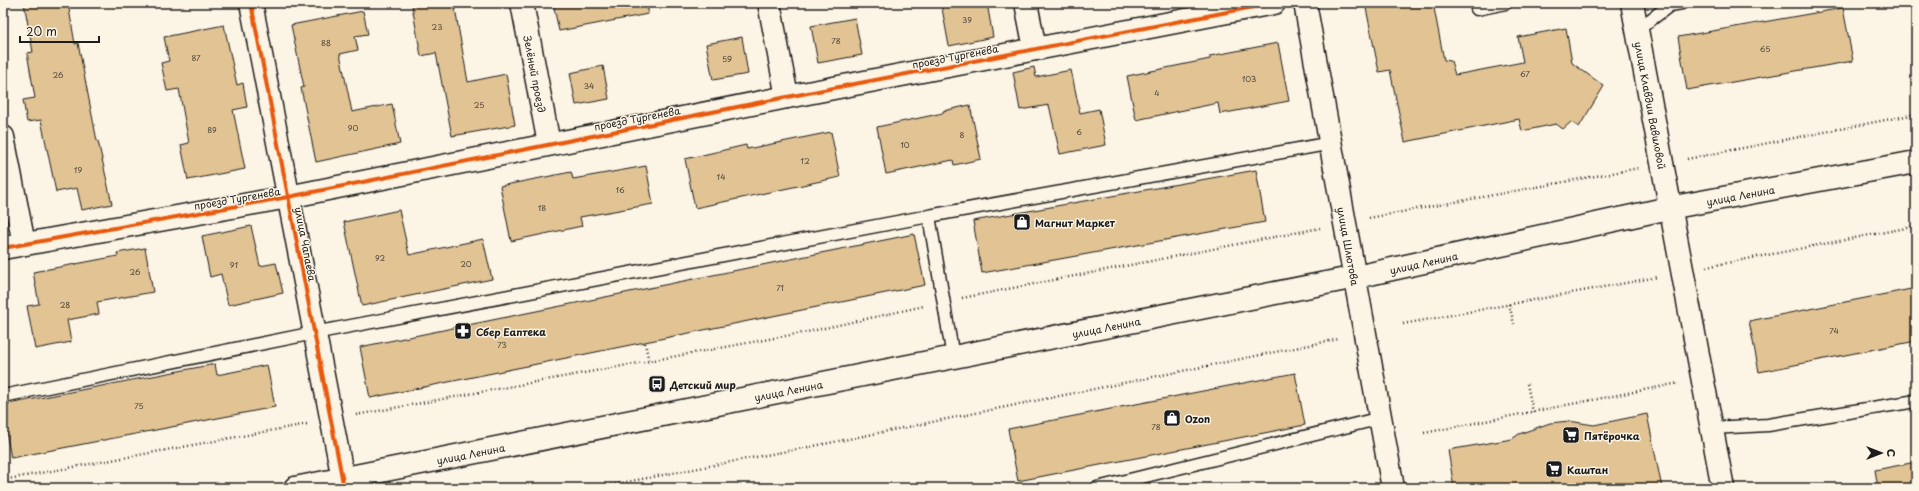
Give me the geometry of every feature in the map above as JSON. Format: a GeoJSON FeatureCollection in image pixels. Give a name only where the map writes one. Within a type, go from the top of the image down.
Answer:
{"type":"FeatureCollection","features":[{"type":"Feature","properties":{"kind":"street","name":"улица Чапаева"},"geometry":{"type":"LineString","coordinates":[[251,3],[343,484]]}},
{"type":"Feature","properties":{"kind":"street","name":"Зелёный проезд"},"geometry":{"type":"LineString","coordinates":[[522,3],[549,144]]}},
{"type":"Feature","properties":{"kind":"street"},"geometry":{"type":"LineString","coordinates":[[770,3],[787,97]]}},
{"type":"Feature","properties":{"kind":"street"},"geometry":{"type":"LineString","coordinates":[[1026,3],[1035,49]]}},
{"type":"Feature","properties":{"kind":"street","name":"проезд Тургенева"},"geometry":{"type":"LineString","coordinates":[[3,248],[288,197],[787,97],[1274,3]]}},
{"type":"Feature","properties":{"kind":"street","name":"улица Шлютова"},"geometry":{"type":"LineString","coordinates":[[1305,3],[1332,143],[1393,488]]}},
{"type":"Feature","properties":{"kind":"street","name":"улица Клавдии Вавиловой"},"geometry":{"type":"LineString","coordinates":[[1632,3],[1669,208],[1723,488]]}},
{"type":"Feature","properties":{"kind":"street"},"geometry":{"type":"LineString","coordinates":[[3,137],[24,244]]}},
{"type":"Feature","properties":{"kind":"street","name":"улица Ленина"},"geometry":{"type":"LineString","coordinates":[[295,488],[343,484],[953,357],[1356,277],[1669,208],[1916,162]]}},
{"type":"Feature","properties":{"kind":"lane"},"geometry":{"type":"LineString","coordinates":[[1477,9],[1506,3]]}},
{"type":"Feature","properties":{"kind":"lane"},"geometry":{"type":"LineString","coordinates":[[1636,26],[1645,24],[1670,5],[1682,3]]}},
{"type":"Feature","properties":{"kind":"lane"},"geometry":{"type":"LineString","coordinates":[[3,396],[314,333],[929,216],[1332,143]]}},
{"type":"Feature","properties":{"kind":"lane"},"geometry":{"type":"LineString","coordinates":[[929,216],[953,357]]}},
{"type":"Feature","properties":{"kind":"lane"},"geometry":{"type":"LineString","coordinates":[[1711,428],[1768,425],[1916,401]]}},
{"type":"Feature","properties":{"kind":"lane"},"geometry":{"type":"LineString","coordinates":[[1097,488],[1381,418]]}},
{"type":"Feature","properties":{"kind":"path"},"geometry":{"type":"LineString","coordinates":[[3,480],[807,332],[943,301],[1916,114]]}},
{"type":"Feature","properties":{"kind":"path"},"geometry":{"type":"LineString","coordinates":[[1509,304],[1514,324]]}},
{"type":"Feature","properties":{"kind":"path"},"geometry":{"type":"LineString","coordinates":[[594,488],[837,441],[1339,339]]}},
{"type":"Feature","properties":{"kind":"path"},"geometry":{"type":"LineString","coordinates":[[645,343],[649,362]]}},
{"type":"Feature","properties":{"kind":"path"},"geometry":{"type":"LineString","coordinates":[[1424,433],[1702,379]]}},
{"type":"Feature","properties":{"kind":"path"},"geometry":{"type":"LineString","coordinates":[[1527,384],[1533,412]]}},
{"type":"Feature","properties":{"kind":"building"},"geometry":{"type":"Polygon","coordinates":[[[24,3],[68,3],[75,44],[78,43],[97,141],[112,204],[82,210],[77,188],[56,192],[41,120],[27,122],[23,100],[35,98],[27,53],[33,52],[24,3]]]}},
{"type":"Feature","properties":{"kind":"building"},"geometry":{"type":"Polygon","coordinates":[[[428,3],[454,3],[468,82],[506,74],[515,125],[452,136],[436,53],[421,56],[412,6],[428,3]]]}},
{"type":"Feature","properties":{"kind":"building"},"geometry":{"type":"Polygon","coordinates":[[[553,3],[648,3],[648,14],[559,31],[553,3]]]}},
{"type":"Feature","properties":{"kind":"building"},"geometry":{"type":"Polygon","coordinates":[[[941,3],[987,3],[993,37],[949,46],[941,3]]]}},
{"type":"Feature","properties":{"kind":"building"},"geometry":{"type":"Polygon","coordinates":[[[1365,3],[1433,3],[1444,60],[1451,61],[1455,75],[1523,62],[1518,37],[1566,28],[1572,63],[1604,86],[1579,127],[1571,122],[1563,129],[1556,124],[1522,131],[1519,119],[1405,142],[1390,70],[1379,72],[1365,3]]]}},
{"type":"Feature","properties":{"kind":"building"},"geometry":{"type":"Polygon","coordinates":[[[1843,8],[1853,61],[1687,90],[1678,37],[1843,8]]]}},
{"type":"Feature","properties":{"kind":"building"},"geometry":{"type":"Polygon","coordinates":[[[363,11],[368,34],[355,36],[358,50],[340,54],[352,112],[392,104],[400,144],[316,162],[301,88],[304,87],[291,25],[363,11]]]}},
{"type":"Feature","properties":{"kind":"building"},"geometry":{"type":"Polygon","coordinates":[[[855,18],[862,55],[818,63],[811,26],[855,18]]]}},
{"type":"Feature","properties":{"kind":"building"},"geometry":{"type":"Polygon","coordinates":[[[224,25],[237,85],[243,83],[247,107],[233,110],[245,169],[188,180],[181,145],[189,143],[179,89],[167,91],[161,63],[169,61],[164,37],[224,25]]]}},
{"type":"Feature","properties":{"kind":"building"},"geometry":{"type":"Polygon","coordinates":[[[742,37],[748,74],[713,80],[706,44],[742,37]]]}},
{"type":"Feature","properties":{"kind":"building"},"geometry":{"type":"Polygon","coordinates":[[[1278,43],[1289,101],[1220,114],[1218,103],[1136,120],[1127,76],[1210,59],[1210,56],[1278,43]]]}},
{"type":"Feature","properties":{"kind":"building"},"geometry":{"type":"Polygon","coordinates":[[[603,66],[609,99],[576,105],[570,73],[603,66]]]}},
{"type":"Feature","properties":{"kind":"building"},"geometry":{"type":"Polygon","coordinates":[[[1034,67],[1036,77],[1071,70],[1080,113],[1099,109],[1106,145],[1060,154],[1049,105],[1020,110],[1013,72],[1034,67]]]}},
{"type":"Feature","properties":{"kind":"building"},"geometry":{"type":"Polygon","coordinates":[[[970,105],[981,159],[954,165],[953,160],[886,174],[877,127],[943,113],[943,111],[970,105]]]}},
{"type":"Feature","properties":{"kind":"building"},"geometry":{"type":"Polygon","coordinates":[[[831,132],[840,177],[695,208],[685,159],[746,145],[747,149],[831,132]]]}},
{"type":"Feature","properties":{"kind":"building"},"geometry":{"type":"Polygon","coordinates":[[[646,166],[653,204],[580,217],[582,226],[511,241],[500,186],[571,172],[573,179],[646,166]]]}},
{"type":"Feature","properties":{"kind":"building"},"geometry":{"type":"Polygon","coordinates":[[[1256,170],[1265,222],[982,273],[973,221],[1256,170]]]}},
{"type":"Feature","properties":{"kind":"building"},"geometry":{"type":"Polygon","coordinates":[[[399,210],[409,255],[483,239],[492,279],[362,306],[344,222],[399,210]]]}},
{"type":"Feature","properties":{"kind":"building"},"geometry":{"type":"Polygon","coordinates":[[[251,226],[260,266],[276,263],[283,293],[228,305],[221,274],[210,277],[202,236],[251,226]]]}},
{"type":"Feature","properties":{"kind":"building"},"geometry":{"type":"Polygon","coordinates":[[[914,234],[925,285],[370,398],[360,347],[914,234]]]}},
{"type":"Feature","properties":{"kind":"building"},"geometry":{"type":"Polygon","coordinates":[[[145,248],[153,292],[97,302],[99,314],[67,320],[71,342],[35,349],[27,306],[39,304],[33,272],[118,256],[117,253],[145,248]]]}},
{"type":"Feature","properties":{"kind":"building"},"geometry":{"type":"Polygon","coordinates":[[[1911,289],[1916,316],[1916,341],[1759,372],[1749,321],[1911,289]]]}},
{"type":"Feature","properties":{"kind":"building"},"geometry":{"type":"Polygon","coordinates":[[[215,364],[217,375],[267,365],[275,407],[11,458],[3,416],[3,405],[215,364]]]}},
{"type":"Feature","properties":{"kind":"building"},"geometry":{"type":"Polygon","coordinates":[[[1295,373],[1305,425],[1018,481],[1008,429],[1295,373]]]}},
{"type":"Feature","properties":{"kind":"building","name":"Каштан"},"geometry":{"type":"Polygon","coordinates":[[[1647,414],[1662,488],[1454,488],[1448,450],[1512,439],[1519,434],[1550,423],[1569,421],[1594,425],[1647,414]]]}},
{"type":"Feature","properties":{"kind":"building"},"geometry":{"type":"Polygon","coordinates":[[[1916,462],[1916,488],[1878,488],[1875,470],[1916,462]]]}},
{"type":"Feature","properties":{"kind":"cycle path"},"geometry":{"type":"LineString","coordinates":[[251,3],[344,488]]}},
{"type":"Feature","properties":{"kind":"cycle path"},"geometry":{"type":"LineString","coordinates":[[3,248],[288,197],[787,97],[1274,3]]}},
{"type":"Feature","properties":{"kind":"place","name":"Магнит Маркет"},"geometry":{"type":"Point","coordinates":[1022,222]}},
{"type":"Feature","properties":{"kind":"place","name":"Сбер Еаптека"},"geometry":{"type":"Point","coordinates":[463,331]}},
{"type":"Feature","properties":{"kind":"place","name":"Детский мир"},"geometry":{"type":"Point","coordinates":[657,384]}},
{"type":"Feature","properties":{"kind":"place","name":"Ozon"},"geometry":{"type":"Point","coordinates":[1172,418]}},
{"type":"Feature","properties":{"kind":"place","name":"Пятёрочка"},"geometry":{"type":"Point","coordinates":[1571,435]}},
{"type":"Feature","properties":{"kind":"place","name":"Каштан"},"geometry":{"type":"Point","coordinates":[1554,469]}}]}
